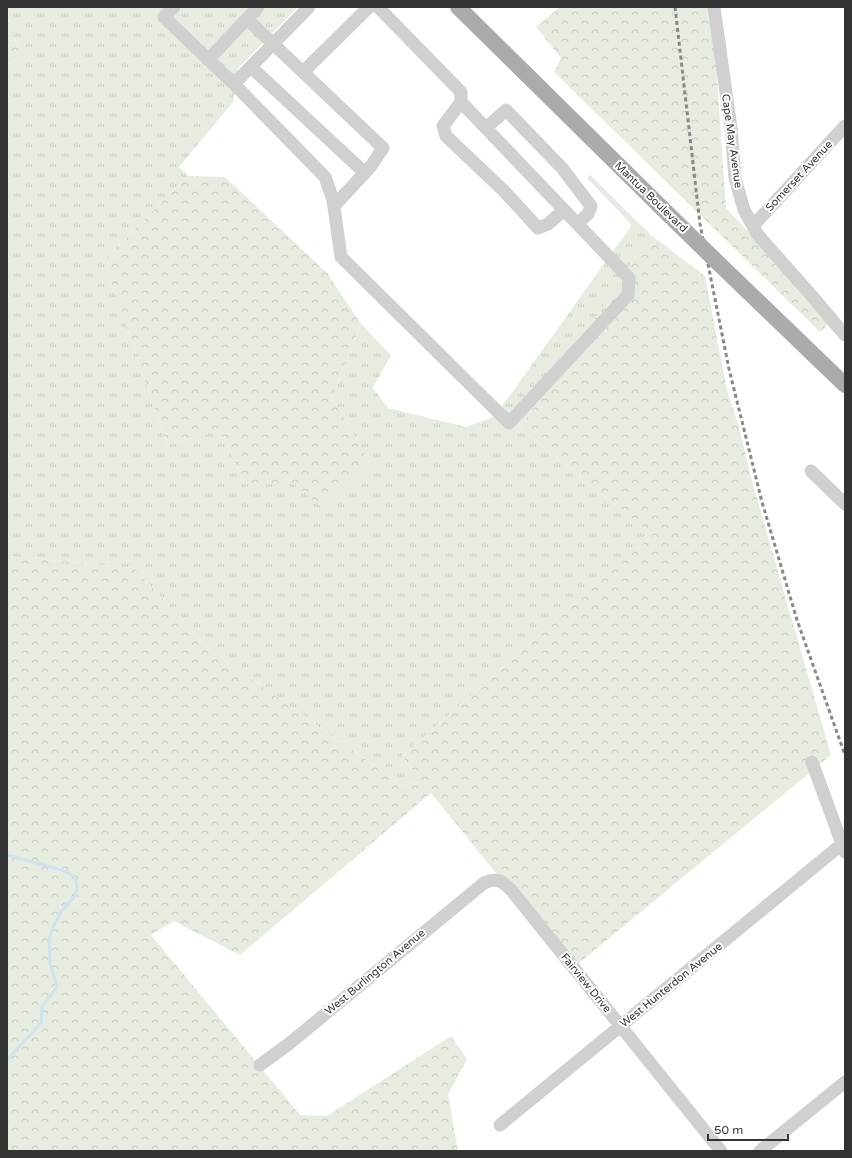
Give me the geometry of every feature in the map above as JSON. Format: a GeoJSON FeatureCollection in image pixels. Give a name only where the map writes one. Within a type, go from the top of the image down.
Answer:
{"type":"FeatureCollection","features":[{"type":"Feature","properties":{"kind":"main road","name":"Mantua Boulevard"},"geometry":{"type":"LineString","coordinates":[[458,7],[713,258],[845,385]]}},
{"type":"Feature","properties":{"kind":"street"},"geometry":{"type":"LineString","coordinates":[[174,7],[164,17],[234,84],[326,177],[333,200],[340,257],[509,423],[628,295],[629,278],[461,102]]}},
{"type":"Feature","properties":{"kind":"street"},"geometry":{"type":"LineString","coordinates":[[208,60],[258,7]]}},
{"type":"Feature","properties":{"kind":"street"},"geometry":{"type":"LineString","coordinates":[[234,84],[309,7]]}},
{"type":"Feature","properties":{"kind":"street"},"geometry":{"type":"LineString","coordinates":[[303,72],[369,7]]}},
{"type":"Feature","properties":{"kind":"street"},"geometry":{"type":"LineString","coordinates":[[378,7],[461,92],[461,102],[442,126],[446,136],[504,190],[538,228],[548,224],[564,210]]}},
{"type":"Feature","properties":{"kind":"street","name":"Cape May Avenue"},"geometry":{"type":"LineString","coordinates":[[714,7],[731,128],[735,178],[744,210],[753,226],[773,253],[845,335]]}},
{"type":"Feature","properties":{"kind":"street"},"geometry":{"type":"LineString","coordinates":[[247,19],[383,148],[371,166],[334,206]]}},
{"type":"Feature","properties":{"kind":"street"},"geometry":{"type":"LineString","coordinates":[[252,67],[365,173]]}},
{"type":"Feature","properties":{"kind":"street"},"geometry":{"type":"LineString","coordinates":[[486,128],[506,110],[562,168],[591,206],[588,214],[577,224]]}},
{"type":"Feature","properties":{"kind":"street","name":"Somerset Avenue"},"geometry":{"type":"LineString","coordinates":[[753,226],[845,126]]}},
{"type":"Feature","properties":{"kind":"street"},"geometry":{"type":"LineString","coordinates":[[811,471],[845,504]]}},
{"type":"Feature","properties":{"kind":"street"},"geometry":{"type":"LineString","coordinates":[[812,762],[844,848]]}},
{"type":"Feature","properties":{"kind":"street","name":"West Hunterdon Avenue"},"geometry":{"type":"LineString","coordinates":[[500,1125],[620,1026],[844,848]]}},
{"type":"Feature","properties":{"kind":"street","name":"Fairview Drive"},"geometry":{"type":"LineString","coordinates":[[491,880],[497,880],[505,884],[512,891],[721,1151]]}},
{"type":"Feature","properties":{"kind":"street","name":"West Burlington Avenue"},"geometry":{"type":"LineString","coordinates":[[260,1065],[296,1038],[476,889],[491,880]]}},
{"type":"Feature","properties":{"kind":"street"},"geometry":{"type":"LineString","coordinates":[[760,1151],[845,1082]]}},
{"type":"Feature","properties":{"kind":"green space"},"geometry":{"type":"Polygon","coordinates":[[[7,7],[298,7],[238,68],[233,102],[179,167],[188,176],[104,260],[167,445],[220,430],[245,484],[295,484],[370,464],[332,397],[361,324],[391,355],[373,388],[388,408],[466,427],[495,416],[632,225],[587,178],[590,175],[651,235],[520,428],[653,535],[402,756],[422,782],[401,785],[208,648],[134,568],[7,556],[7,64],[21,57],[7,15],[7,7]]]}},
{"type":"Feature","properties":{"kind":"green space"},"geometry":{"type":"Polygon","coordinates":[[[560,7],[712,7],[726,208],[832,321],[820,332],[554,72],[561,58],[536,27],[560,7]]]}},
{"type":"Feature","properties":{"kind":"green space"},"geometry":{"type":"Polygon","coordinates":[[[7,15],[21,57],[7,64],[7,15]]]}},
{"type":"Feature","properties":{"kind":"green space"},"geometry":{"type":"Polygon","coordinates":[[[188,176],[225,177],[327,273],[361,324],[332,397],[370,464],[321,507],[295,484],[245,484],[220,430],[167,445],[104,260],[188,176]]]}},
{"type":"Feature","properties":{"kind":"green space"},"geometry":{"type":"Polygon","coordinates":[[[651,235],[705,276],[727,390],[739,427],[752,481],[831,755],[573,968],[431,793],[240,955],[174,921],[151,935],[300,1115],[327,1116],[451,1036],[467,1059],[448,1094],[458,1151],[7,1151],[7,556],[134,568],[208,648],[401,785],[422,782],[402,756],[653,535],[520,428],[651,235]]]}},
{"type":"Feature","properties":{"kind":"waterway"},"geometry":{"type":"LineString","coordinates":[[7,855],[65,871],[76,880],[77,890],[74,897],[61,912],[49,939],[50,964],[57,986],[42,1006],[41,1023],[7,1060]]}},
{"type":"Feature","properties":{"kind":"railway"},"geometry":{"type":"LineString","coordinates":[[675,7],[700,224],[729,369],[762,502],[797,620],[845,755]]}}]}
